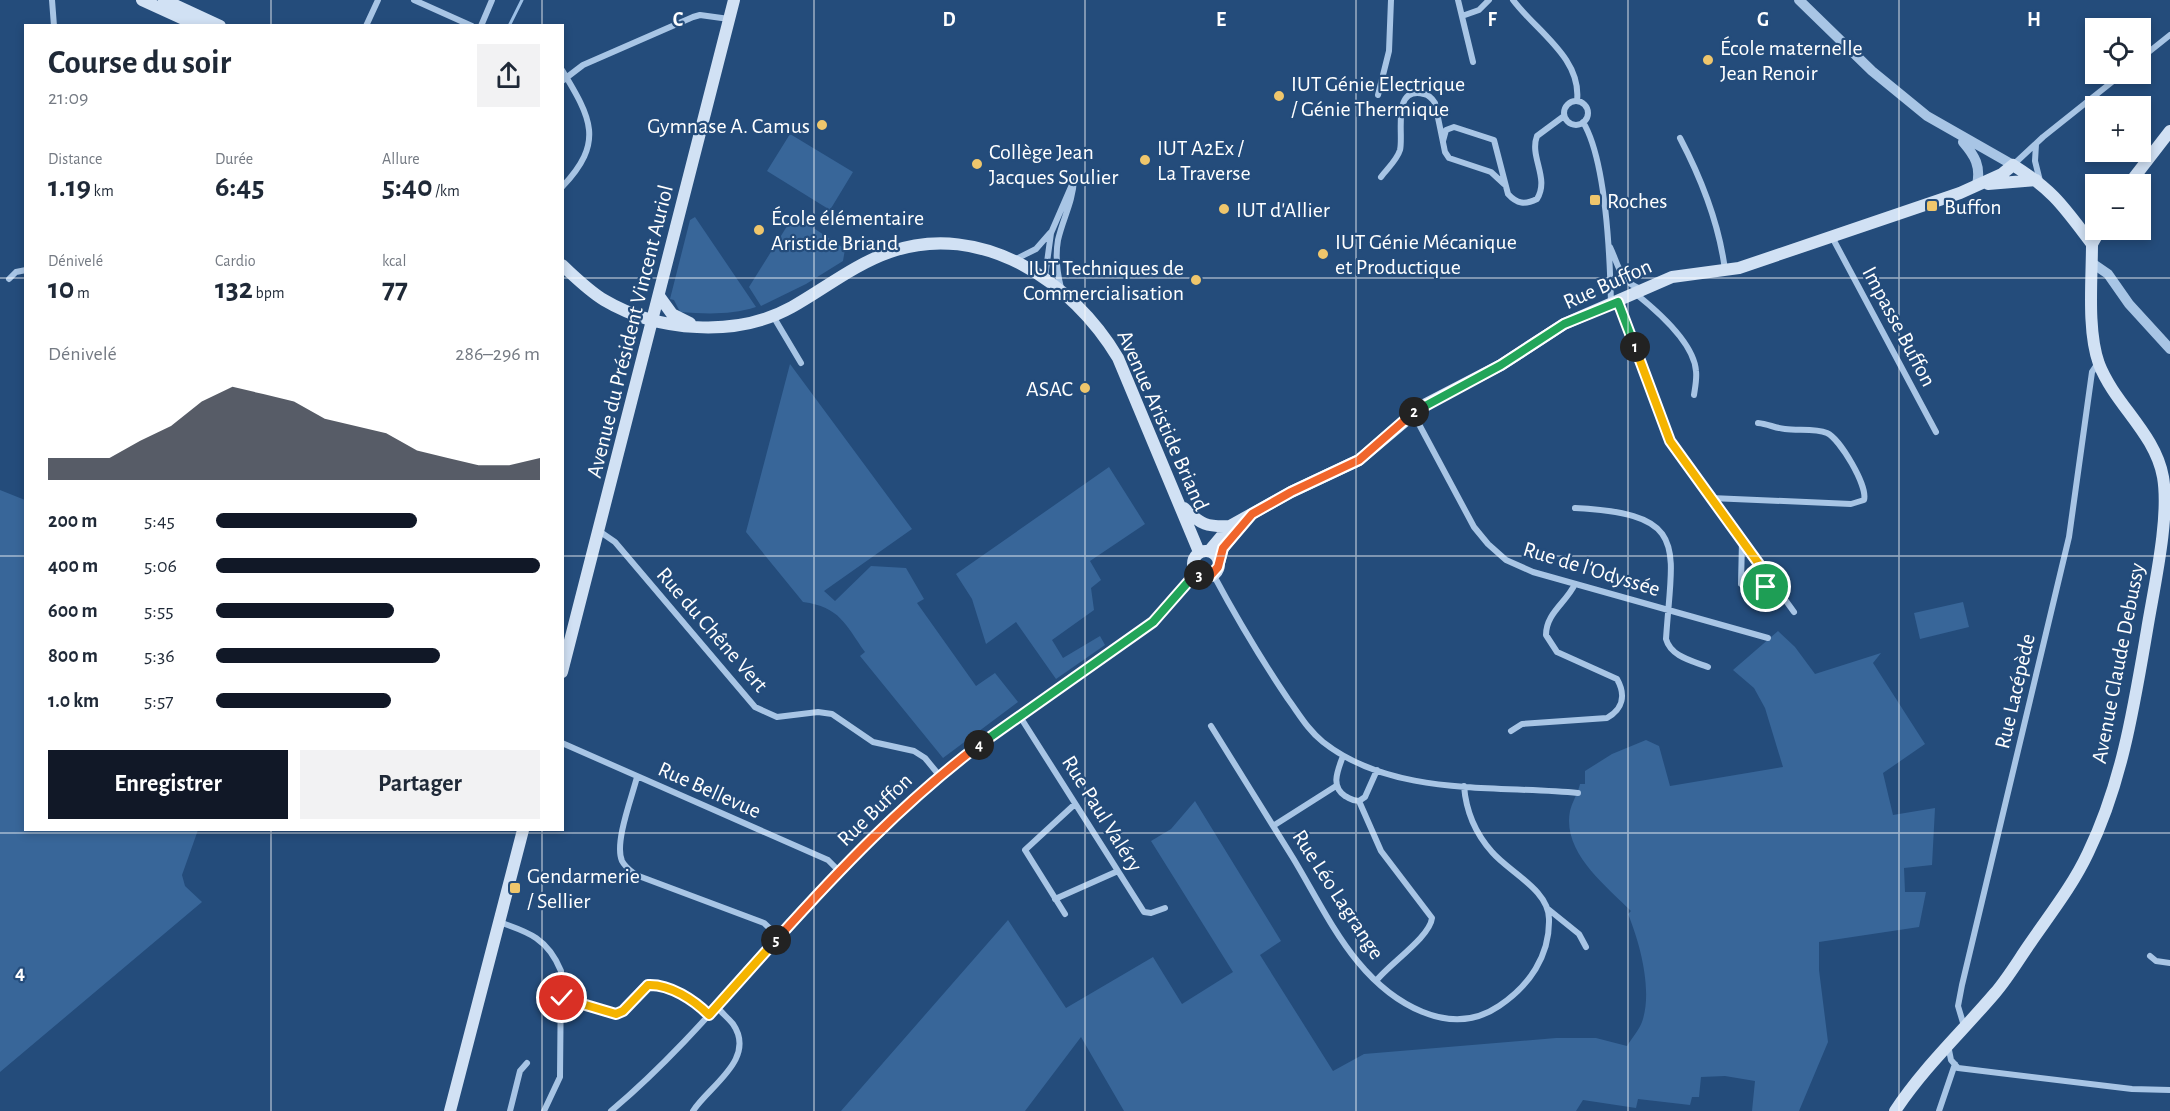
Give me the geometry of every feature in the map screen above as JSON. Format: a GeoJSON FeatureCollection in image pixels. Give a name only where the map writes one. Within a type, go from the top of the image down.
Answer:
{"type":"FeatureCollection","features":[{"type":"Feature","properties":{"kind":"main road"},"geometry":{"type":"LineString","coordinates":[[142,0],[195,24]]}},
{"type":"Feature","properties":{"kind":"main road"},"geometry":{"type":"LineString","coordinates":[[164,0],[216,24]]}},
{"type":"Feature","properties":{"kind":"main road","name":"Avenue du Président Vincent Auriol"},"geometry":{"type":"LineString","coordinates":[[564,664],[734,0]]}},
{"type":"Feature","properties":{"kind":"main road"},"geometry":{"type":"LineString","coordinates":[[2137,174],[2170,131]]}},
{"type":"Feature","properties":{"kind":"main road"},"geometry":{"type":"LineString","coordinates":[[2013,165],[2057,197],[2092,244],[2094,240]]}},
{"type":"Feature","properties":{"kind":"main road","name":"Rue Buffon"},"geometry":{"type":"LineString","coordinates":[[1204,551],[1230,526],[1291,492],[1359,460],[1413,412],[1501,365],[1564,324],[1672,277],[1725,270],[1832,237],[1977,185],[2013,165]]}},
{"type":"Feature","properties":{"kind":"main road"},"geometry":{"type":"LineString","coordinates":[[1977,185],[2038,181]]}},
{"type":"Feature","properties":{"kind":"main road","name":"Avenue Claude Debussy"},"geometry":{"type":"LineString","coordinates":[[1895,1111],[1929,1063],[1996,992],[2064,895],[2088,854],[2119,771],[2133,715],[2163,523],[2163,477],[2151,443],[2109,384],[2099,363],[2094,342],[2092,244]]}},
{"type":"Feature","properties":{"kind":"main road","name":"Avenue Aristide Briand"},"geometry":{"type":"LineString","coordinates":[[564,267],[604,300],[653,319],[686,326],[708,327],[740,325],[773,316],[874,258],[911,246],[963,245],[1014,260],[1061,288],[1104,335],[1118,358],[1181,505],[1204,551]]}},
{"type":"Feature","properties":{"kind":"main road"},"geometry":{"type":"LineString","coordinates":[[659,296],[680,319],[708,327]]}},
{"type":"Feature","properties":{"kind":"main road"},"geometry":{"type":"LineString","coordinates":[[1181,505],[1195,519],[1210,527],[1230,526]]}},
{"type":"Feature","properties":{"kind":"main road","name":"Rue Buffon"},"geometry":{"type":"LineString","coordinates":[[1216,569],[1223,548],[1252,514]]}},
{"type":"Feature","properties":{"kind":"main road"},"geometry":{"type":"LineString","coordinates":[[1204,551],[1216,555],[1216,569],[1203,577],[1196,573],[1192,562],[1204,551]]}},
{"type":"Feature","properties":{"kind":"main road"},"geometry":{"type":"LineString","coordinates":[[450,1111],[523,831]]}},
{"type":"Feature","properties":{"kind":"street"},"geometry":{"type":"LineString","coordinates":[[52,0],[54,24]]}},
{"type":"Feature","properties":{"kind":"street"},"geometry":{"type":"LineString","coordinates":[[367,24],[378,0]]}},
{"type":"Feature","properties":{"kind":"street"},"geometry":{"type":"LineString","coordinates":[[414,0],[468,24]]}},
{"type":"Feature","properties":{"kind":"street"},"geometry":{"type":"LineString","coordinates":[[482,24],[492,0]]}},
{"type":"Feature","properties":{"kind":"street"},"geometry":{"type":"LineString","coordinates":[[1378,95],[1389,51],[1391,0]]}},
{"type":"Feature","properties":{"kind":"street"},"geometry":{"type":"LineString","coordinates":[[1458,0],[1473,62]]}},
{"type":"Feature","properties":{"kind":"street"},"geometry":{"type":"LineString","coordinates":[[1462,16],[1479,10],[1489,0]]}},
{"type":"Feature","properties":{"kind":"street"},"geometry":{"type":"LineString","coordinates":[[1513,0],[1565,57],[1577,81],[1577,101]]}},
{"type":"Feature","properties":{"kind":"street"},"geometry":{"type":"LineString","coordinates":[[1799,0],[1900,95],[1957,135],[2013,165],[2110,84]]}},
{"type":"Feature","properties":{"kind":"street"},"geometry":{"type":"LineString","coordinates":[[564,185],[578,170],[590,147],[587,117],[565,79],[583,64],[693,16],[729,20]]}},
{"type":"Feature","properties":{"kind":"street"},"geometry":{"type":"LineString","coordinates":[[2151,50],[2170,35]]}},
{"type":"Feature","properties":{"kind":"street"},"geometry":{"type":"LineString","coordinates":[[1381,177],[1400,150],[1400,113],[1406,98],[1417,93],[1430,96],[1449,158],[1491,172],[1504,184]]}},
{"type":"Feature","properties":{"kind":"street"},"geometry":{"type":"LineString","coordinates":[[1438,117],[1454,128],[1494,140],[1508,194],[1514,200],[1529,203],[1537,199],[1543,185],[1535,142],[1541,132],[1564,116],[1567,105],[1577,101]]}},
{"type":"Feature","properties":{"kind":"street"},"geometry":{"type":"LineString","coordinates":[[1564,116],[1572,124],[1582,122],[1587,116],[1587,108],[1577,101]]}},
{"type":"Feature","properties":{"kind":"street"},"geometry":{"type":"LineString","coordinates":[[1582,122],[1591,135],[1594,149],[1609,244],[1614,303],[1670,441],[1794,612]]}},
{"type":"Feature","properties":{"kind":"street"},"geometry":{"type":"LineString","coordinates":[[1443,141],[1446,130],[1454,128]]}},
{"type":"Feature","properties":{"kind":"street"},"geometry":{"type":"LineString","coordinates":[[1957,135],[1977,162],[1980,173],[1977,185]]}},
{"type":"Feature","properties":{"kind":"street"},"geometry":{"type":"LineString","coordinates":[[1680,138],[1711,209],[1721,240],[1725,270]]}},
{"type":"Feature","properties":{"kind":"street"},"geometry":{"type":"LineString","coordinates":[[2036,144],[2035,161],[2038,181]]}},
{"type":"Feature","properties":{"kind":"street"},"geometry":{"type":"LineString","coordinates":[[1045,277],[1051,233],[1074,179],[1074,197],[1057,251],[1056,265],[1061,288]]}},
{"type":"Feature","properties":{"kind":"street"},"geometry":{"type":"LineString","coordinates":[[1014,260],[1036,249],[1051,233]]}},
{"type":"Feature","properties":{"kind":"street","name":"Impasse Buffon"},"geometry":{"type":"LineString","coordinates":[[1832,237],[1936,432]]}},
{"type":"Feature","properties":{"kind":"street"},"geometry":{"type":"LineString","coordinates":[[1609,244],[1621,276],[1655,309],[1687,347],[1696,370],[1694,395]]}},
{"type":"Feature","properties":{"kind":"street"},"geometry":{"type":"LineString","coordinates":[[2092,263],[2108,274],[2129,304],[2170,349]]}},
{"type":"Feature","properties":{"kind":"street"},"geometry":{"type":"LineString","coordinates":[[9,279],[16,272],[24,270]]}},
{"type":"Feature","properties":{"kind":"street"},"geometry":{"type":"LineString","coordinates":[[773,316],[801,363]]}},
{"type":"Feature","properties":{"kind":"street","name":"Rue Lacépède"},"geometry":{"type":"LineString","coordinates":[[1964,1026],[1958,1006],[1962,985],[2069,537],[2092,372],[2099,363]]}},
{"type":"Feature","properties":{"kind":"street","name":"Rue de l'Odyssée"},"geometry":{"type":"LineString","coordinates":[[1413,412],[1474,527],[1506,560],[1533,572],[1768,638]]}},
{"type":"Feature","properties":{"kind":"street"},"geometry":{"type":"LineString","coordinates":[[1710,498],[1851,504],[1864,500],[1865,487],[1836,439],[1826,432],[1782,429],[1771,424],[1758,423]]}},
{"type":"Feature","properties":{"kind":"street"},"geometry":{"type":"LineString","coordinates":[[1575,508],[1613,510],[1645,519],[1665,537],[1673,565],[1666,639],[1668,647],[1675,653],[1708,667]]}},
{"type":"Feature","properties":{"kind":"street","name":"Rue du Chêne Vert"},"geometry":{"type":"LineString","coordinates":[[599,531],[615,542],[754,707],[777,717],[818,712],[832,714],[873,742],[914,751],[925,758],[939,775]]}},
{"type":"Feature","properties":{"kind":"street"},"geometry":{"type":"LineString","coordinates":[[1742,541],[1741,584],[1766,587],[1772,582]]}},
{"type":"Feature","properties":{"kind":"street"},"geometry":{"type":"LineString","coordinates":[[1216,569],[1275,680],[1305,724],[1321,740],[1343,756],[1377,771],[1426,782],[1578,793]]}},
{"type":"Feature","properties":{"kind":"street","name":"Rue Buffon"},"geometry":{"type":"LineString","coordinates":[[611,1111],[709,1015],[840,872],[939,775],[1019,715],[1153,622],[1196,573]]}},
{"type":"Feature","properties":{"kind":"street"},"geometry":{"type":"LineString","coordinates":[[1510,731],[1522,724],[1607,718],[1615,713],[1621,704],[1623,696],[1617,679],[1557,652],[1546,635],[1549,617],[1570,596],[1575,584]]}},
{"type":"Feature","properties":{"kind":"street","name":"Rue Paul Valéry"},"geometry":{"type":"LineString","coordinates":[[1019,715],[1143,912],[1151,913],[1165,908]]}},
{"type":"Feature","properties":{"kind":"street","name":"Rue Léo Lagrange"},"geometry":{"type":"LineString","coordinates":[[1211,726],[1357,961],[1398,1000],[1420,1012],[1445,1019],[1477,1017],[1507,1001],[1540,963],[1549,933],[1548,909]]}},
{"type":"Feature","properties":{"kind":"street","name":"Rue Bellevue"},"geometry":{"type":"LineString","coordinates":[[564,743],[828,860],[840,872]]}},
{"type":"Feature","properties":{"kind":"street"},"geometry":{"type":"LineString","coordinates":[[1343,756],[1336,778],[1336,786],[1341,793],[1353,801],[1359,801],[1365,797],[1377,771]]}},
{"type":"Feature","properties":{"kind":"street"},"geometry":{"type":"LineString","coordinates":[[637,777],[621,843],[622,862],[627,868],[636,875],[764,923],[779,937]]}},
{"type":"Feature","properties":{"kind":"street"},"geometry":{"type":"LineString","coordinates":[[1273,826],[1336,786]]}},
{"type":"Feature","properties":{"kind":"street"},"geometry":{"type":"LineString","coordinates":[[1464,786],[1470,815],[1477,832],[1492,853],[1534,890],[1548,909],[1579,934],[1586,947]]}},
{"type":"Feature","properties":{"kind":"street"},"geometry":{"type":"LineString","coordinates":[[1359,801],[1381,851],[1432,918],[1426,932],[1385,969],[1376,981]]}},
{"type":"Feature","properties":{"kind":"street"},"geometry":{"type":"LineString","coordinates":[[1065,914],[1024,850],[1075,804]]}},
{"type":"Feature","properties":{"kind":"street"},"geometry":{"type":"LineString","coordinates":[[1055,899],[1118,871]]}},
{"type":"Feature","properties":{"kind":"street"},"geometry":{"type":"LineString","coordinates":[[499,922],[530,932],[557,961],[561,971],[560,1077],[544,1111]]}},
{"type":"Feature","properties":{"kind":"street"},"geometry":{"type":"LineString","coordinates":[[2150,956],[2156,961],[2170,963]]}},
{"type":"Feature","properties":{"kind":"street"},"geometry":{"type":"LineString","coordinates":[[562,998],[616,1014],[623,1011],[648,985],[656,985],[692,999],[709,1015]]}},
{"type":"Feature","properties":{"kind":"street"},"geometry":{"type":"LineString","coordinates":[[693,1111],[730,1070],[737,1056],[738,1036],[733,1025],[717,1006]]}},
{"type":"Feature","properties":{"kind":"street"},"geometry":{"type":"LineString","coordinates":[[1947,1044],[1958,1068],[2132,1089],[2170,1090]]}},
{"type":"Feature","properties":{"kind":"street"},"geometry":{"type":"LineString","coordinates":[[510,1111],[520,1071],[527,1063]]}},
{"type":"Feature","properties":{"kind":"street"},"geometry":{"type":"LineString","coordinates":[[1939,1111],[1955,1064]]}},
{"type":"Feature","properties":{"kind":"shaded area"},"geometry":{"type":"Polygon","coordinates":[[[790,134],[853,172],[830,210],[767,171],[790,134]]]}},
{"type":"Feature","properties":{"kind":"shaded area"},"geometry":{"type":"Polygon","coordinates":[[[794,215],[845,249],[843,261],[806,284],[761,306],[749,287],[794,215]]]}},
{"type":"Feature","properties":{"kind":"shaded area"},"geometry":{"type":"Polygon","coordinates":[[[695,217],[756,307],[718,313],[680,312],[674,300],[670,299],[690,220],[695,217]]]}},
{"type":"Feature","properties":{"kind":"shaded area"},"geometry":{"type":"Polygon","coordinates":[[[790,364],[912,529],[824,591],[835,601],[871,566],[906,568],[924,599],[917,603],[976,686],[995,673],[1018,702],[943,758],[860,656],[865,652],[840,618],[825,608],[803,602],[746,532],[790,364]]]}},
{"type":"Feature","properties":{"kind":"shaded area"},"geometry":{"type":"Polygon","coordinates":[[[1109,467],[1145,524],[1090,561],[1101,580],[1091,588],[1094,610],[1052,640],[1063,658],[1100,636],[1105,645],[1056,679],[1016,622],[986,644],[972,599],[956,574],[1109,467]]]}},
{"type":"Feature","properties":{"kind":"shaded area"},"geometry":{"type":"Polygon","coordinates":[[[0,490],[24,500],[24,831],[198,831],[182,875],[185,886],[202,902],[0,1072],[0,490]]]}},
{"type":"Feature","properties":{"kind":"shaded area"},"geometry":{"type":"Polygon","coordinates":[[[1963,602],[1969,627],[1920,639],[1914,613],[1963,602]]]}},
{"type":"Feature","properties":{"kind":"shaded area"},"geometry":{"type":"Polygon","coordinates":[[[1778,631],[1795,647],[1815,674],[1881,653],[1873,663],[1925,744],[1883,773],[1893,815],[1935,808],[1932,865],[1904,868],[1905,892],[1926,892],[1919,927],[1819,942],[1819,970],[1828,1042],[1799,1111],[1752,1111],[1755,1081],[1725,1076],[1701,1077],[1699,1097],[1692,1097],[1690,1105],[1638,1099],[1636,1108],[1583,1100],[1576,1111],[1124,1111],[1081,1037],[1025,1111],[841,1111],[1008,920],[1066,1008],[1153,957],[1182,1004],[1233,972],[1151,841],[1171,829],[1195,801],[1281,941],[1260,955],[1333,1071],[1364,1054],[1556,1038],[1596,1038],[1627,1046],[1641,1025],[1645,1010],[1646,982],[1641,953],[1628,914],[1631,911],[1588,867],[1572,840],[1569,826],[1572,804],[1580,784],[1585,784],[1585,771],[1612,754],[1646,740],[1659,746],[1670,786],[1783,767],[1765,708],[1754,688],[1733,670],[1778,631]]]}},
{"type":"Feature","properties":{"kind":"waterway"},"geometry":{"type":"LineString","coordinates":[[510,24],[522,0]]}},
{"type":"Feature","properties":{"kind":"place","name":"École maternelle Jean Renoir"},"geometry":{"type":"Point","coordinates":[1708,60]}},
{"type":"Feature","properties":{"kind":"place","name":"IUT Génie Electrique / Génie Thermique"},"geometry":{"type":"Point","coordinates":[1279,96]}},
{"type":"Feature","properties":{"kind":"place","name":"Gymnase A. Camus"},"geometry":{"type":"Point","coordinates":[822,125]}},
{"type":"Feature","properties":{"kind":"place","name":"IUT A2Ex / La Traverse"},"geometry":{"type":"Point","coordinates":[1145,160]}},
{"type":"Feature","properties":{"kind":"place","name":"Collège Jean Jacques Soulier"},"geometry":{"type":"Point","coordinates":[977,164]}},
{"type":"Feature","properties":{"kind":"place","name":"Roches"},"geometry":{"type":"Point","coordinates":[1595,200]}},
{"type":"Feature","properties":{"kind":"place","name":"Buffon"},"geometry":{"type":"Point","coordinates":[1932,206]}},
{"type":"Feature","properties":{"kind":"place","name":"IUT d'Allier"},"geometry":{"type":"Point","coordinates":[1224,209]}},
{"type":"Feature","properties":{"kind":"place","name":"École élémentaire Aristide Briand"},"geometry":{"type":"Point","coordinates":[759,230]}},
{"type":"Feature","properties":{"kind":"place","name":"IUT Génie Mécanique et Productique"},"geometry":{"type":"Point","coordinates":[1323,254]}},
{"type":"Feature","properties":{"kind":"place","name":"IUT Techniques de Commercialisation"},"geometry":{"type":"Point","coordinates":[1196,280]}},
{"type":"Feature","properties":{"kind":"place","name":"ASAC"},"geometry":{"type":"Point","coordinates":[1085,388]}},
{"type":"Feature","properties":{"kind":"place","name":"Gendarmerie / Sellier"},"geometry":{"type":"Point","coordinates":[515,888]}},
{"type":"Feature","properties":{"kind":"route"},"geometry":{"type":"LineString","coordinates":[[562,998],[607,1014],[616,1014],[623,1011],[648,985],[656,985],[692,999],[709,1015],[864,846],[939,775],[1019,715],[1153,622],[1196,573],[1203,577],[1213,574],[1218,567],[1223,548],[1235,531],[1252,514],[1291,492],[1359,460],[1424,405],[1501,365],[1564,324],[1618,302],[1670,441],[1680,458],[1772,582],[1766,587]]}}]}
